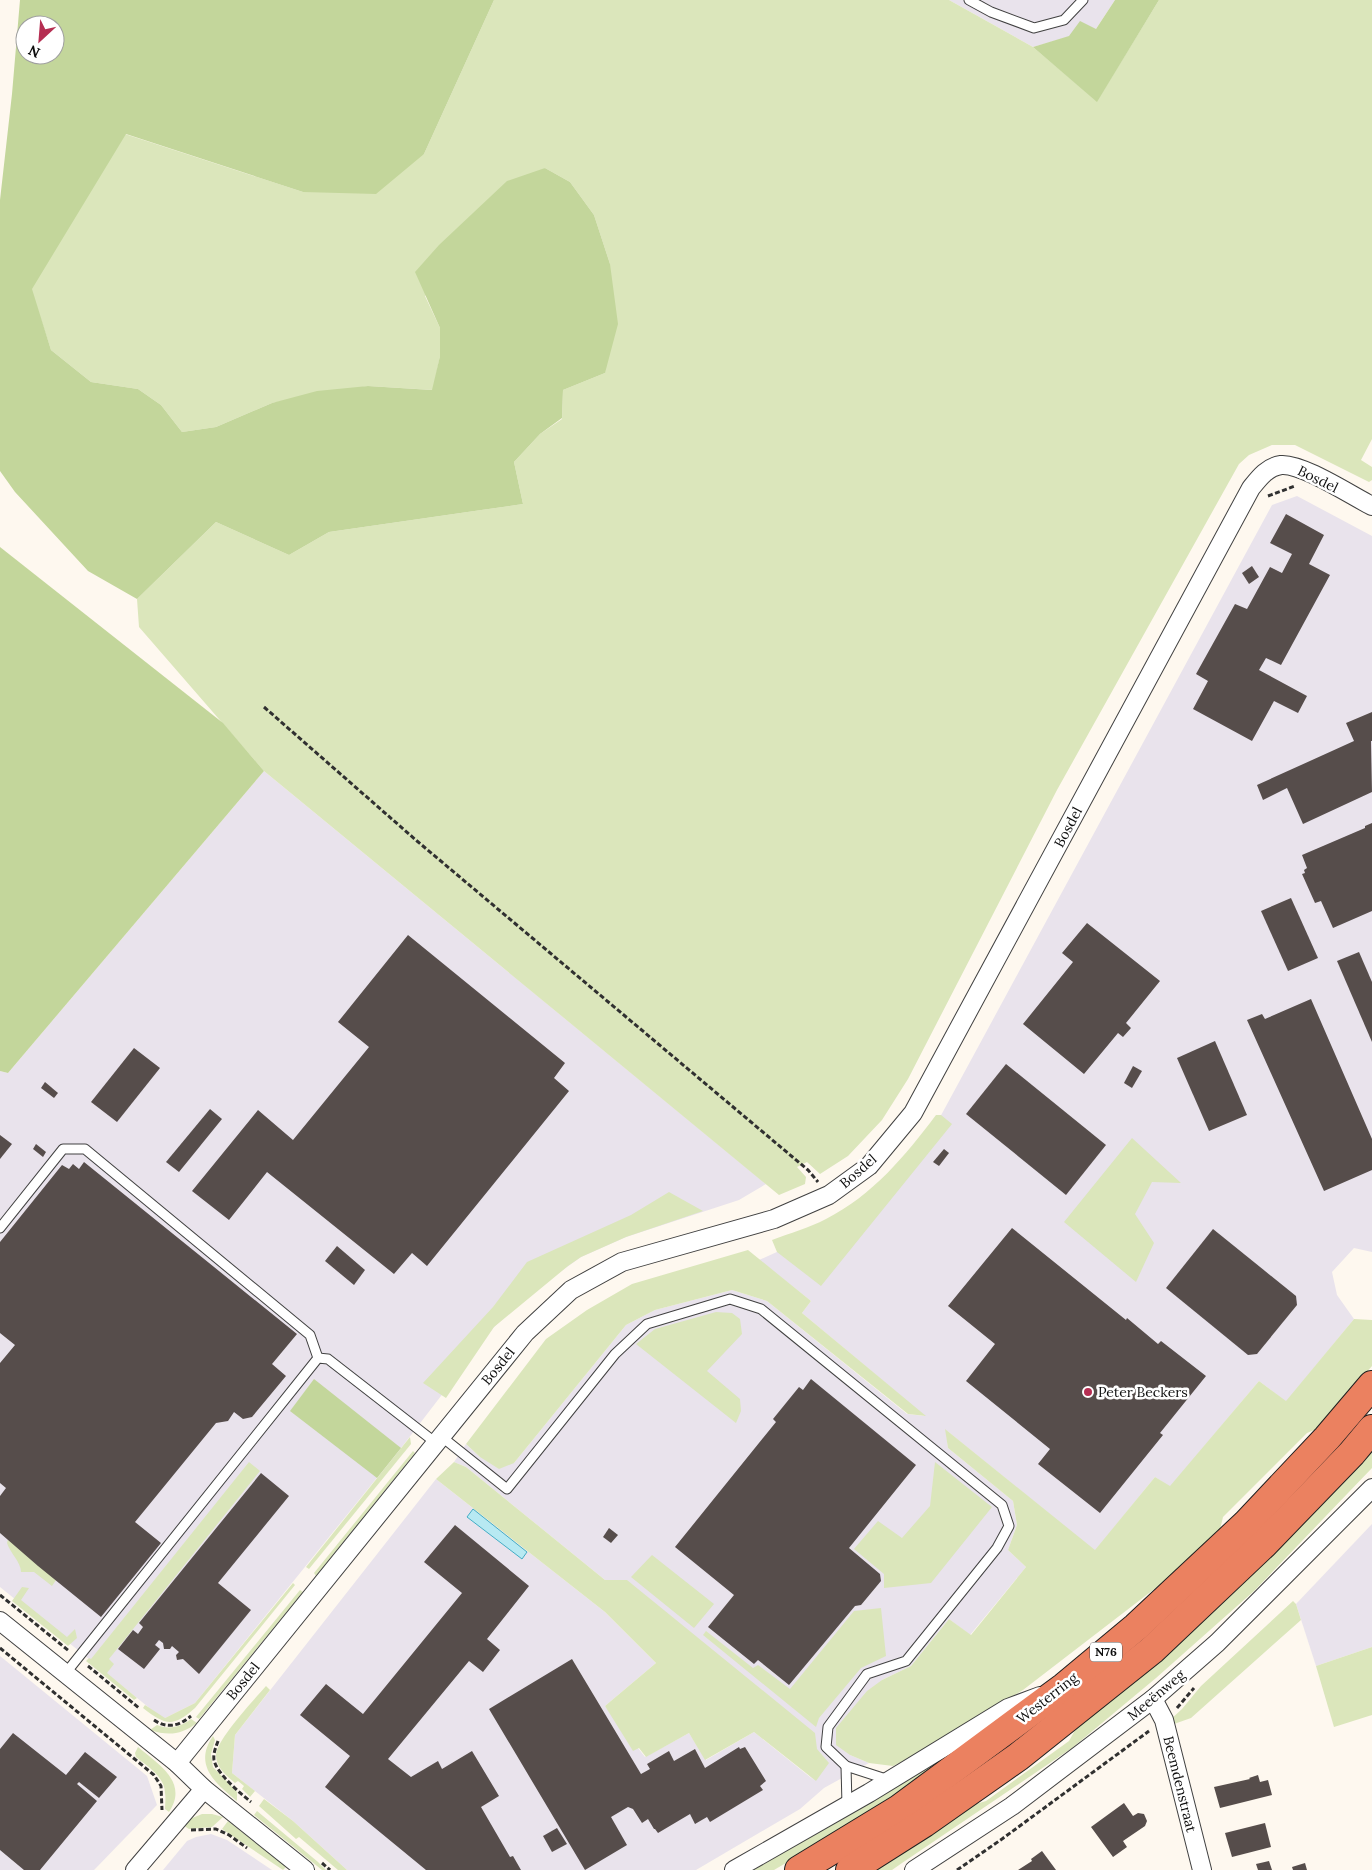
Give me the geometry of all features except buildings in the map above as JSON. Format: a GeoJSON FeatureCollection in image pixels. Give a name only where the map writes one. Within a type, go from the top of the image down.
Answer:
{"type":"FeatureCollection","features":[{"type":"Feature","properties":{"kind":"highway","name":"Westerring"},"geometry":{"type":"LineString","coordinates":[[799,1870],[899,1809],[1064,1687],[1136,1626],[1246,1524],[1327,1438],[1372,1385]]}},
{"type":"Feature","properties":{"kind":"highway","name":"Westerring"},"geometry":{"type":"LineString","coordinates":[[850,1870],[924,1824],[1018,1757],[1152,1650],[1264,1544],[1352,1453],[1372,1429]]}},
{"type":"Feature","properties":{"kind":"street","name":"Bosdel"},"geometry":{"type":"LineString","coordinates":[[177,1763],[525,1333],[571,1290],[622,1262],[774,1219],[820,1187],[869,1166],[913,1112],[1251,488],[1263,473],[1280,465],[1297,466],[1372,506]]}},
{"type":"Feature","properties":{"kind":"street","name":"Meeënweg"},"geometry":{"type":"LineString","coordinates":[[914,1870],[1012,1806],[1153,1700],[1217,1643],[1372,1488]]}},
{"type":"Feature","properties":{"kind":"street"},"geometry":{"type":"LineString","coordinates":[[0,1621],[177,1763],[204,1789],[310,1864]]}},
{"type":"Feature","properties":{"kind":"street"},"geometry":{"type":"LineString","coordinates":[[734,1870],[847,1805],[1008,1708],[1064,1687]]}},
{"type":"Feature","properties":{"kind":"street","name":"Beemdenstraat"},"geometry":{"type":"LineString","coordinates":[[1153,1700],[1164,1720],[1202,1870]]}},
{"type":"Feature","properties":{"kind":"street"},"geometry":{"type":"LineString","coordinates":[[135,1870],[204,1789]]}},
{"type":"Feature","properties":{"kind":"lane"},"geometry":{"type":"LineString","coordinates":[[969,0],[991,12],[1034,28],[1064,20],[1083,0]]}},
{"type":"Feature","properties":{"kind":"lane"},"geometry":{"type":"LineString","coordinates":[[0,1228],[63,1148],[84,1149],[310,1335],[318,1358]]}},
{"type":"Feature","properties":{"kind":"lane"},"geometry":{"type":"LineString","coordinates":[[318,1358],[328,1358],[508,1489],[615,1354],[648,1324],[730,1299],[761,1309],[1002,1504],[1009,1526],[997,1548],[906,1661],[867,1674],[828,1727],[826,1747],[846,1766],[889,1780]]}},
{"type":"Feature","properties":{"kind":"lane"},"geometry":{"type":"LineString","coordinates":[[65,1674],[318,1358]]}},
{"type":"Feature","properties":{"kind":"lane"},"geometry":{"type":"LineString","coordinates":[[846,1766],[847,1805]]}},
{"type":"Feature","properties":{"kind":"path"},"geometry":{"type":"LineString","coordinates":[[1266,497],[1297,485]]}},
{"type":"Feature","properties":{"kind":"path"},"geometry":{"type":"LineString","coordinates":[[264,707],[417,841],[808,1170],[820,1187],[826,1177]]}},
{"type":"Feature","properties":{"kind":"path"},"geometry":{"type":"LineString","coordinates":[[0,1595],[144,1711]]}},
{"type":"Feature","properties":{"kind":"path"},"geometry":{"type":"LineString","coordinates":[[0,1648],[154,1775],[161,1786],[162,1810],[167,1814]]}},
{"type":"Feature","properties":{"kind":"path"},"geometry":{"type":"LineString","coordinates":[[150,1716],[162,1725],[172,1726],[184,1722],[196,1712]]}},
{"type":"Feature","properties":{"kind":"path"},"geometry":{"type":"LineString","coordinates":[[191,1716],[198,1722]]}},
{"type":"Feature","properties":{"kind":"path"},"geometry":{"type":"LineString","coordinates":[[957,1870],[1002,1840],[1164,1720]]}},
{"type":"Feature","properties":{"kind":"path"},"geometry":{"type":"LineString","coordinates":[[219,1738],[214,1751],[214,1761],[220,1772],[254,1805]]}},
{"type":"Feature","properties":{"kind":"path"},"geometry":{"type":"LineString","coordinates":[[186,1830],[216,1829],[229,1835],[253,1853]]}},
{"type":"Feature","properties":{"kind":"path"},"geometry":{"type":"LineString","coordinates":[[310,1864],[330,1870]]}},
{"type":"Feature","properties":{"kind":"shaded area"},"geometry":{"type":"Polygon","coordinates":[[[949,0],[1115,0],[1096,29],[1033,47],[949,0]]]}},
{"type":"Feature","properties":{"kind":"shaded area"},"geometry":{"type":"Polygon","coordinates":[[[1297,496],[1372,536],[1372,1252],[1354,1248],[1332,1272],[1337,1295],[1354,1319],[1286,1402],[1259,1381],[1170,1487],[1155,1477],[1095,1551],[946,1430],[948,1448],[1013,1501],[1017,1525],[1008,1550],[1026,1567],[970,1635],[949,1619],[911,1666],[882,1680],[850,1755],[869,1763],[824,1788],[800,1809],[696,1870],[347,1870],[293,1821],[232,1773],[235,1735],[436,1479],[605,1612],[656,1663],[605,1706],[645,1757],[689,1733],[706,1760],[754,1732],[815,1781],[605,1580],[466,1467],[454,1462],[466,1444],[480,1457],[514,1463],[626,1325],[655,1310],[732,1290],[767,1301],[907,1414],[925,1416],[802,1313],[811,1301],[759,1260],[854,1217],[939,1119],[1272,505],[1297,496]]]}},
{"type":"Feature","properties":{"kind":"shaded area"},"geometry":{"type":"Polygon","coordinates":[[[264,771],[766,1184],[739,1200],[626,1237],[581,1257],[536,1289],[494,1327],[401,1448],[195,1703],[163,1719],[0,1587],[0,1071],[8,1073],[264,771]]]}},
{"type":"Feature","properties":{"kind":"shaded area"},"geometry":{"type":"Polygon","coordinates":[[[1372,1524],[1372,1647],[1316,1666],[1296,1604],[1372,1524]]]}},
{"type":"Feature","properties":{"kind":"shaded area"},"geometry":{"type":"Polygon","coordinates":[[[0,1656],[147,1776],[157,1805],[94,1870],[0,1870],[0,1656]]]}},
{"type":"Feature","properties":{"kind":"shaded area"},"geometry":{"type":"Polygon","coordinates":[[[211,1834],[227,1840],[272,1870],[163,1870],[187,1841],[211,1834]]]}},
{"type":"Feature","properties":{"kind":"green space"},"geometry":{"type":"Polygon","coordinates":[[[20,0],[494,0],[424,154],[376,194],[303,192],[126,134],[32,289],[51,350],[91,382],[138,389],[161,405],[182,432],[216,427],[272,403],[317,391],[368,386],[432,390],[440,356],[440,328],[415,272],[439,245],[507,181],[545,168],[570,182],[594,215],[610,264],[618,324],[605,373],[563,390],[562,418],[540,434],[514,462],[523,504],[329,532],[289,555],[216,522],[137,599],[88,571],[15,492],[0,471],[0,200],[15,59],[15,65],[65,65],[65,15],[19,15],[20,0]]]}},
{"type":"Feature","properties":{"kind":"green space"},"geometry":{"type":"Polygon","coordinates":[[[494,0],[949,0],[1033,47],[1097,101],[1159,0],[1372,0],[1372,439],[1361,460],[1372,467],[1372,480],[1369,482],[1295,445],[1272,445],[1249,455],[1239,464],[1057,790],[908,1079],[882,1120],[848,1156],[820,1174],[807,1162],[797,1167],[806,1177],[805,1184],[779,1195],[264,771],[139,627],[137,599],[216,522],[289,555],[329,532],[523,504],[514,462],[540,434],[562,419],[563,390],[605,373],[610,264],[594,215],[570,182],[545,168],[425,296],[440,328],[440,356],[433,390],[368,386],[272,403],[216,427],[182,432],[161,405],[138,389],[91,382],[51,350],[31,289],[125,134],[303,192],[424,154],[494,0]]]}},
{"type":"Feature","properties":{"kind":"green space"},"geometry":{"type":"Polygon","coordinates":[[[1115,0],[1159,0],[1097,102],[1033,47],[1069,36],[1080,21],[1096,29],[1115,0]]]}},
{"type":"Feature","properties":{"kind":"green space"},"geometry":{"type":"Polygon","coordinates":[[[0,547],[223,723],[264,771],[8,1073],[0,1071],[0,547]]]}},
{"type":"Feature","properties":{"kind":"green space"},"geometry":{"type":"Polygon","coordinates":[[[936,1115],[941,1115],[952,1124],[821,1286],[777,1252],[772,1240],[826,1219],[859,1198],[873,1186],[900,1160],[936,1115]]]}},
{"type":"Feature","properties":{"kind":"green space"},"geometry":{"type":"Polygon","coordinates":[[[1132,1138],[1181,1183],[1152,1182],[1135,1214],[1154,1243],[1136,1282],[1064,1222],[1132,1138]]]}},
{"type":"Feature","properties":{"kind":"green space"},"geometry":{"type":"Polygon","coordinates":[[[669,1192],[703,1211],[626,1237],[581,1257],[568,1266],[494,1327],[446,1398],[423,1383],[493,1307],[527,1262],[631,1215],[669,1192]]]}},
{"type":"Feature","properties":{"kind":"green space"},"geometry":{"type":"Polygon","coordinates":[[[748,1250],[811,1301],[802,1313],[926,1416],[908,1414],[767,1301],[732,1290],[655,1310],[626,1325],[514,1463],[499,1469],[480,1457],[466,1444],[546,1339],[587,1310],[632,1284],[748,1250]]]}},
{"type":"Feature","properties":{"kind":"green space"},"geometry":{"type":"Polygon","coordinates":[[[716,1312],[732,1313],[740,1319],[742,1334],[707,1371],[740,1399],[741,1411],[736,1423],[636,1344],[655,1329],[716,1312]]]}},
{"type":"Feature","properties":{"kind":"green space"},"geometry":{"type":"Polygon","coordinates":[[[1354,1319],[1372,1320],[1372,1366],[1319,1428],[1307,1433],[1223,1517],[1219,1534],[1179,1570],[1023,1690],[927,1749],[893,1766],[869,1763],[850,1755],[836,1745],[836,1728],[867,1691],[882,1680],[911,1666],[949,1619],[971,1635],[1026,1567],[1008,1550],[1017,1525],[1013,1501],[948,1448],[945,1429],[1095,1550],[1155,1477],[1170,1486],[1259,1381],[1286,1401],[1354,1319]]]}},
{"type":"Feature","properties":{"kind":"green space"},"geometry":{"type":"Polygon","coordinates":[[[314,1379],[401,1448],[377,1478],[290,1411],[314,1379]]]}},
{"type":"Feature","properties":{"kind":"green space"},"geometry":{"type":"Polygon","coordinates":[[[410,1437],[411,1444],[309,1569],[306,1567],[410,1437]]]}},
{"type":"Feature","properties":{"kind":"green space"},"geometry":{"type":"Polygon","coordinates":[[[1372,1444],[1372,1468],[1254,1591],[1156,1678],[1072,1748],[892,1870],[871,1870],[969,1806],[986,1801],[1069,1741],[1079,1723],[1372,1444]]]}},
{"type":"Feature","properties":{"kind":"green space"},"geometry":{"type":"Polygon","coordinates":[[[413,1451],[415,1453],[316,1576],[314,1573],[413,1451]]]}},
{"type":"Feature","properties":{"kind":"green space"},"geometry":{"type":"Polygon","coordinates":[[[249,1462],[260,1471],[109,1659],[114,1664],[107,1673],[137,1698],[134,1700],[86,1661],[89,1658],[91,1659],[249,1462]]]}},
{"type":"Feature","properties":{"kind":"green space"},"geometry":{"type":"Polygon","coordinates":[[[454,1462],[466,1467],[605,1580],[627,1580],[815,1733],[817,1749],[829,1763],[816,1781],[754,1732],[705,1760],[689,1733],[646,1757],[639,1748],[633,1751],[605,1706],[656,1663],[605,1612],[436,1479],[454,1462]]]}},
{"type":"Feature","properties":{"kind":"green space"},"geometry":{"type":"Polygon","coordinates":[[[935,1462],[992,1507],[931,1583],[884,1588],[884,1574],[854,1549],[878,1521],[902,1538],[930,1506],[935,1462]]]}},
{"type":"Feature","properties":{"kind":"green space"},"geometry":{"type":"Polygon","coordinates":[[[8,1539],[56,1580],[52,1586],[34,1572],[21,1572],[21,1568],[7,1543],[8,1539]]]}},
{"type":"Feature","properties":{"kind":"green space"},"geometry":{"type":"Polygon","coordinates":[[[652,1555],[714,1604],[694,1628],[631,1577],[652,1555]]]}},
{"type":"Feature","properties":{"kind":"green space"},"geometry":{"type":"Polygon","coordinates":[[[293,1583],[295,1585],[195,1708],[181,1719],[169,1722],[157,1718],[143,1708],[145,1705],[165,1718],[195,1703],[293,1583]]]}},
{"type":"Feature","properties":{"kind":"green space"},"geometry":{"type":"Polygon","coordinates":[[[22,1587],[29,1588],[21,1600],[67,1637],[75,1629],[77,1638],[68,1646],[12,1601],[22,1587]]]}},
{"type":"Feature","properties":{"kind":"green space"},"geometry":{"type":"Polygon","coordinates":[[[300,1590],[303,1592],[199,1719],[196,1717],[300,1590]]]}},
{"type":"Feature","properties":{"kind":"green space"},"geometry":{"type":"Polygon","coordinates":[[[1293,1601],[1296,1604],[1301,1620],[1191,1718],[1174,1724],[1170,1720],[1201,1686],[1293,1601]]]}},
{"type":"Feature","properties":{"kind":"green space"},"geometry":{"type":"Polygon","coordinates":[[[881,1608],[886,1656],[861,1668],[819,1718],[816,1727],[703,1635],[706,1631],[753,1668],[758,1665],[790,1689],[854,1611],[881,1608]]]}},
{"type":"Feature","properties":{"kind":"green space"},"geometry":{"type":"Polygon","coordinates":[[[1372,1647],[1372,1715],[1334,1727],[1316,1666],[1372,1647]]]}},
{"type":"Feature","properties":{"kind":"green space"},"geometry":{"type":"Polygon","coordinates":[[[266,1686],[270,1690],[235,1735],[232,1773],[255,1791],[250,1797],[242,1789],[244,1786],[238,1781],[235,1783],[222,1771],[216,1760],[216,1755],[229,1730],[266,1686]]]}},
{"type":"Feature","properties":{"kind":"green space"},"geometry":{"type":"Polygon","coordinates":[[[191,1719],[197,1723],[180,1732],[169,1734],[150,1730],[157,1725],[166,1727],[179,1726],[191,1719]]]}},
{"type":"Feature","properties":{"kind":"green space"},"geometry":{"type":"Polygon","coordinates":[[[213,1736],[215,1740],[211,1754],[213,1767],[237,1792],[237,1801],[214,1780],[206,1765],[207,1746],[213,1736]]]}},
{"type":"Feature","properties":{"kind":"green space"},"geometry":{"type":"Polygon","coordinates":[[[138,1747],[162,1767],[173,1783],[174,1801],[169,1812],[165,1809],[165,1795],[162,1782],[155,1772],[136,1757],[135,1753],[138,1747]]]}},
{"type":"Feature","properties":{"kind":"green space"},"geometry":{"type":"Polygon","coordinates":[[[950,1751],[955,1753],[953,1757],[837,1833],[774,1870],[740,1870],[950,1751]]]}},
{"type":"Feature","properties":{"kind":"green space"},"geometry":{"type":"Polygon","coordinates":[[[264,1799],[293,1821],[347,1870],[338,1870],[299,1837],[296,1839],[259,1806],[264,1799]]]}},
{"type":"Feature","properties":{"kind":"green space"},"geometry":{"type":"Polygon","coordinates":[[[257,1811],[326,1870],[322,1870],[254,1815],[257,1811]]]}},
{"type":"Feature","properties":{"kind":"green space"},"geometry":{"type":"Polygon","coordinates":[[[202,1814],[223,1817],[212,1827],[189,1829],[183,1825],[190,1819],[202,1814]]]}},
{"type":"Feature","properties":{"kind":"green space"},"geometry":{"type":"Polygon","coordinates":[[[228,1821],[286,1867],[283,1870],[222,1829],[228,1821]]]}},
{"type":"Feature","properties":{"kind":"water"},"geometry":{"type":"Polygon","coordinates":[[[473,1509],[527,1552],[522,1559],[467,1517],[473,1509]]]}},
{"type":"Feature","properties":{"kind":"place","name":"Peter Beckers"},"geometry":{"type":"Point","coordinates":[1088,1392]}}]}
